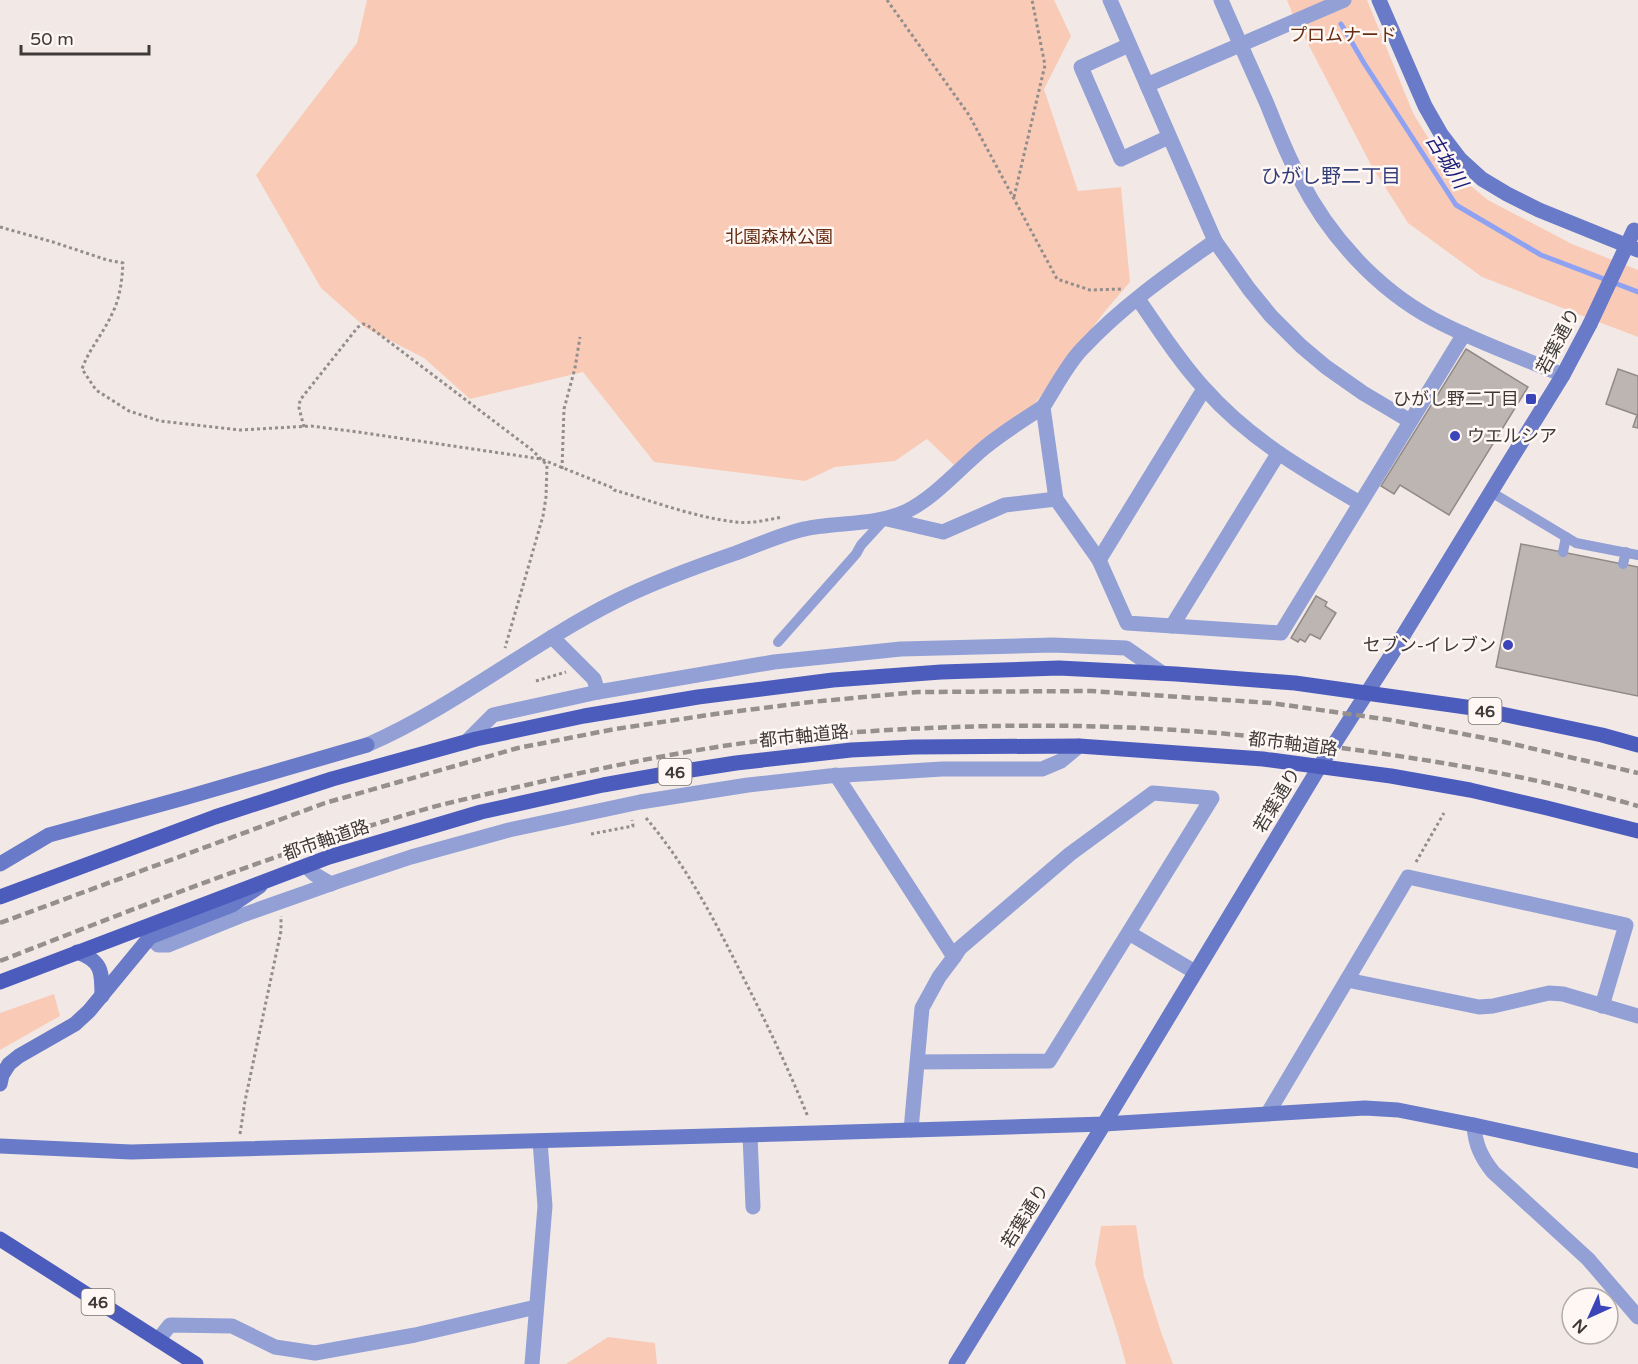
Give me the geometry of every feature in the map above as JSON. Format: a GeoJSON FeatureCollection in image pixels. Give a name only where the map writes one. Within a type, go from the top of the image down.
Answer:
{"type":"FeatureCollection","features":[{"type":"Feature","properties":{"kind":"main road","name":"46"},"geometry":{"type":"LineString","coordinates":[[0,897],[236,810],[332,778],[466,742],[584,716],[698,697],[833,680],[941,672],[1059,668],[1295,683],[1473,708],[1638,744]]}},
{"type":"Feature","properties":{"kind":"main road","name":"都市軸道路"},"geometry":{"type":"LineString","coordinates":[[0,982],[76,952],[146,932],[306,866],[481,812],[665,774],[736,763],[851,750],[914,747],[1079,746],[1221,755],[1320,766],[1470,790],[1638,831]]}},
{"type":"Feature","properties":{"kind":"main road","name":"46"},"geometry":{"type":"LineString","coordinates":[[0,1239],[196,1364]]}},
{"type":"Feature","properties":{"kind":"street"},"geometry":{"type":"LineString","coordinates":[[1110,0],[1215,241],[1249,289],[1271,316],[1326,367],[1410,421]]}},
{"type":"Feature","properties":{"kind":"street"},"geometry":{"type":"LineString","coordinates":[[1221,0],[1300,180],[1330,229],[1345,247],[1377,279],[1424,314],[1464,334],[1563,375]]}},
{"type":"Feature","properties":{"kind":"street"},"geometry":{"type":"LineString","coordinates":[[1147,85],[1344,0]]}},
{"type":"Feature","properties":{"kind":"street"},"geometry":{"type":"LineString","coordinates":[[1378,0],[1425,106],[1441,134],[1460,159],[1482,179],[1507,194],[1539,210],[1638,250]]}},
{"type":"Feature","properties":{"kind":"street"},"geometry":{"type":"LineString","coordinates":[[1129,45],[1081,67],[1121,159],[1169,137]]}},
{"type":"Feature","properties":{"kind":"street","name":"若葉通り"},"geometry":{"type":"LineString","coordinates":[[956,1364],[1320,766],[1563,375],[1590,324],[1636,225]]}},
{"type":"Feature","properties":{"kind":"street"},"geometry":{"type":"LineString","coordinates":[[886,520],[909,510],[927,498],[986,446],[1043,407],[1080,351],[1113,318],[1133,293],[1160,280],[1215,241]]}},
{"type":"Feature","properties":{"kind":"street"},"geometry":{"type":"LineString","coordinates":[[1133,293],[1204,388],[1231,415],[1278,454],[1360,503]]}},
{"type":"Feature","properties":{"kind":"street"},"geometry":{"type":"LineString","coordinates":[[1043,407],[1056,499],[1099,560],[1127,623],[1281,633],[1464,334]]}},
{"type":"Feature","properties":{"kind":"street"},"geometry":{"type":"LineString","coordinates":[[1099,560],[1204,388]]}},
{"type":"Feature","properties":{"kind":"street"},"geometry":{"type":"LineString","coordinates":[[1172,627],[1278,454]]}},
{"type":"Feature","properties":{"kind":"street"},"geometry":{"type":"LineString","coordinates":[[0,864],[49,835],[367,745],[395,733],[552,637],[615,602],[687,570],[771,540],[800,530],[822,526],[886,520],[943,532],[1005,505],[1056,499]]}},
{"type":"Feature","properties":{"kind":"street"},"geometry":{"type":"LineString","coordinates":[[552,637],[594,679],[598,692]]}},
{"type":"Feature","properties":{"kind":"street"},"geometry":{"type":"LineString","coordinates":[[466,742],[493,715],[598,692],[774,662],[901,649],[1053,645],[1126,648],[1161,674]]}},
{"type":"Feature","properties":{"kind":"street"},"geometry":{"type":"LineString","coordinates":[[0,1084],[2,1075],[9,1064],[75,1024],[102,996],[129,961],[146,932],[158,945],[168,945],[331,884],[411,857],[509,830],[640,802],[748,785],[836,775],[942,769],[1042,769],[1061,761],[1079,746]]}},
{"type":"Feature","properties":{"kind":"street"},"geometry":{"type":"LineString","coordinates":[[836,775],[954,957]]}},
{"type":"Feature","properties":{"kind":"street"},"geometry":{"type":"LineString","coordinates":[[911,1130],[917,1062],[922,1008],[939,977],[960,948],[1070,854],[1153,793],[1212,798],[1049,1061],[917,1062]]}},
{"type":"Feature","properties":{"kind":"street"},"geometry":{"type":"LineString","coordinates":[[306,866],[314,874],[331,884]]}},
{"type":"Feature","properties":{"kind":"street"},"geometry":{"type":"LineString","coordinates":[[1268,1113],[1408,877],[1626,925],[1602,1006]]}},
{"type":"Feature","properties":{"kind":"street"},"geometry":{"type":"LineString","coordinates":[[1129,933],[1196,972]]}},
{"type":"Feature","properties":{"kind":"street"},"geometry":{"type":"LineString","coordinates":[[76,952],[90,957],[98,966],[102,979],[102,996]]}},
{"type":"Feature","properties":{"kind":"street"},"geometry":{"type":"LineString","coordinates":[[1347,980],[1479,1007],[1550,993],[1563,994],[1638,1016]]}},
{"type":"Feature","properties":{"kind":"street"},"geometry":{"type":"LineString","coordinates":[[0,1146],[131,1152],[238,1150],[1104,1124],[1365,1108],[1398,1110],[1638,1161]]}},
{"type":"Feature","properties":{"kind":"street"},"geometry":{"type":"LineString","coordinates":[[1474,1125],[1478,1149],[1493,1172],[1588,1259],[1638,1317]]}},
{"type":"Feature","properties":{"kind":"street"},"geometry":{"type":"LineString","coordinates":[[750,1135],[753,1207]]}},
{"type":"Feature","properties":{"kind":"street"},"geometry":{"type":"LineString","coordinates":[[532,1364],[545,1206],[540,1141]]}},
{"type":"Feature","properties":{"kind":"street"},"geometry":{"type":"LineString","coordinates":[[158,1340],[170,1324],[232,1326],[274,1347],[315,1353],[415,1335],[536,1307]]}},
{"type":"Feature","properties":{"kind":"lane"},"geometry":{"type":"LineString","coordinates":[[1491,492],[1576,543],[1638,555]]}},
{"type":"Feature","properties":{"kind":"lane"},"geometry":{"type":"LineString","coordinates":[[778,642],[856,554],[861,544],[886,520]]}},
{"type":"Feature","properties":{"kind":"lane"},"geometry":{"type":"LineString","coordinates":[[1563,552],[1566,537]]}},
{"type":"Feature","properties":{"kind":"lane"},"geometry":{"type":"LineString","coordinates":[[1623,564],[1626,552]]}},
{"type":"Feature","properties":{"kind":"path"},"geometry":{"type":"LineString","coordinates":[[887,0],[969,115],[1057,279],[1090,290],[1118,290],[1133,293]]}},
{"type":"Feature","properties":{"kind":"path"},"geometry":{"type":"LineString","coordinates":[[1014,198],[1045,65],[1032,0]]}},
{"type":"Feature","properties":{"kind":"path"},"geometry":{"type":"LineString","coordinates":[[0,227],[107,261],[123,263],[122,286],[112,315],[87,354],[82,369],[96,390],[129,411],[160,421],[240,430],[304,427],[358,432],[541,459],[614,490],[701,515],[737,523],[760,522],[789,516]]}},
{"type":"Feature","properties":{"kind":"path"},"geometry":{"type":"LineString","coordinates":[[304,427],[299,408],[300,400],[358,327],[363,324],[532,450],[547,465],[545,507],[503,653],[508,664]]}},
{"type":"Feature","properties":{"kind":"path"},"geometry":{"type":"LineString","coordinates":[[562,469],[564,409],[580,338]]}},
{"type":"Feature","properties":{"kind":"path"},"geometry":{"type":"LineString","coordinates":[[536,681],[572,670]]}},
{"type":"Feature","properties":{"kind":"path"},"geometry":{"type":"LineString","coordinates":[[640,802],[643,813],[693,882],[735,960],[788,1066],[815,1133]]}},
{"type":"Feature","properties":{"kind":"path"},"geometry":{"type":"LineString","coordinates":[[1408,877],[1444,813]]}},
{"type":"Feature","properties":{"kind":"path"},"geometry":{"type":"LineString","coordinates":[[591,834],[633,826]]}},
{"type":"Feature","properties":{"kind":"path"},"geometry":{"type":"LineString","coordinates":[[238,1150],[245,1101],[281,931],[280,903]]}},
{"type":"Feature","properties":{"kind":"green space","name":"北園森林公園"},"geometry":{"type":"Polygon","coordinates":[[[367,0],[1054,0],[1071,36],[1044,89],[1078,191],[1121,187],[1130,282],[1033,406],[954,465],[927,439],[895,461],[835,467],[805,481],[654,462],[583,372],[470,399],[424,358],[366,328],[321,288],[256,175],[357,43],[367,0]]]}},
{"type":"Feature","properties":{"kind":"green space","name":"プロムナード"},"geometry":{"type":"Polygon","coordinates":[[[1287,0],[1367,0],[1413,113],[1444,164],[1488,200],[1572,244],[1638,270],[1638,337],[1482,277],[1408,223],[1371,165],[1287,0]]]}},
{"type":"Feature","properties":{"kind":"green space"},"geometry":{"type":"Polygon","coordinates":[[[54,994],[60,1016],[0,1050],[0,1013],[54,994]]]}},
{"type":"Feature","properties":{"kind":"green space"},"geometry":{"type":"Polygon","coordinates":[[[1136,1225],[1144,1277],[1173,1364],[1126,1364],[1095,1264],[1101,1226],[1136,1225]]]}},
{"type":"Feature","properties":{"kind":"green space"},"geometry":{"type":"Polygon","coordinates":[[[608,1337],[655,1343],[657,1364],[566,1364],[608,1337]]]}},
{"type":"Feature","properties":{"kind":"building","name":"ウエルシア"},"geometry":{"type":"Polygon","coordinates":[[[1466,349],[1528,387],[1449,515],[1400,485],[1394,494],[1381,486],[1466,349]]]}},
{"type":"Feature","properties":{"kind":"building"},"geometry":{"type":"Polygon","coordinates":[[[1618,369],[1638,376],[1638,428],[1633,427],[1637,415],[1606,404],[1618,369]]]}},
{"type":"Feature","properties":{"kind":"building"},"geometry":{"type":"Polygon","coordinates":[[[1521,544],[1638,567],[1638,696],[1496,667],[1521,544]]]}},
{"type":"Feature","properties":{"kind":"building"},"geometry":{"type":"Polygon","coordinates":[[[1316,596],[1327,602],[1325,606],[1336,613],[1320,639],[1310,634],[1305,642],[1300,639],[1298,642],[1291,638],[1316,596]]]}},
{"type":"Feature","properties":{"kind":"waterway","name":"古城川"},"geometry":{"type":"LineString","coordinates":[[1341,24],[1456,205],[1541,255],[1638,292]]}},
{"type":"Feature","properties":{"kind":"railway"},"geometry":{"type":"LineString","coordinates":[[0,923],[325,803],[518,748],[615,729],[715,714],[918,692],[1091,691],[1271,703],[1391,720],[1500,741],[1638,773]]}},
{"type":"Feature","properties":{"kind":"railway"},"geometry":{"type":"LineString","coordinates":[[0,961],[266,860],[429,808],[646,760],[715,747],[784,738],[911,729],[1004,726],[1096,726],[1209,732],[1385,754],[1458,766],[1531,780],[1638,806]]}},
{"type":"Feature","properties":{"kind":"place","name":"ひがし野二丁目"},"geometry":{"type":"Point","coordinates":[1531,399]}},
{"type":"Feature","properties":{"kind":"place","name":"ウエルシア"},"geometry":{"type":"Point","coordinates":[1455,436]}},
{"type":"Feature","properties":{"kind":"place","name":"セブン-イレブン"},"geometry":{"type":"Point","coordinates":[1508,645]}},
{"type":"Feature","properties":{"kind":"district","name":"ひがし野二丁目"},"geometry":{"type":"Point","coordinates":[1331,176]}}]}
